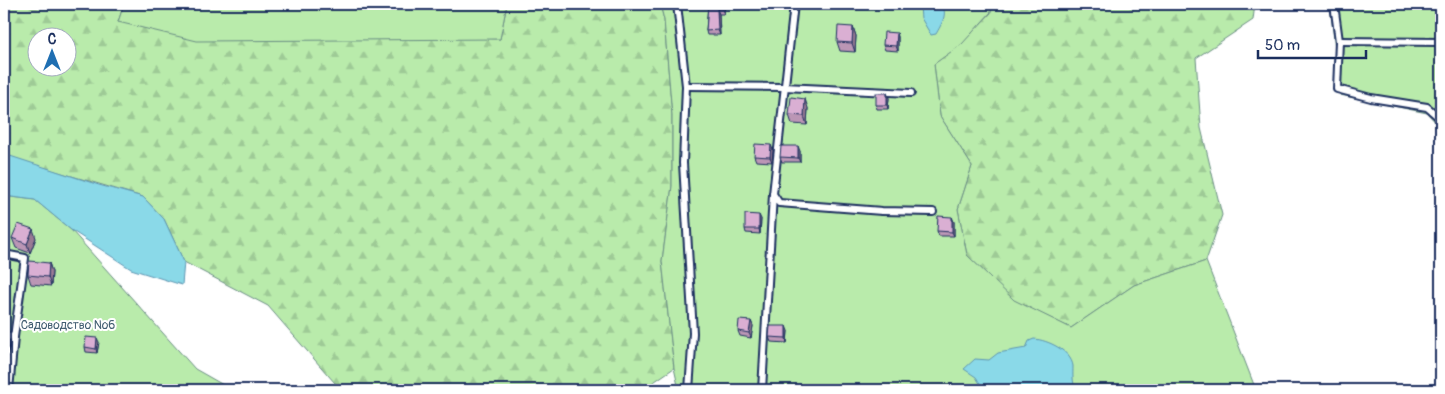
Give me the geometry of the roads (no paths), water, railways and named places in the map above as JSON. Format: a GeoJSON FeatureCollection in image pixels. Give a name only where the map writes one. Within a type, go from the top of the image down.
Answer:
{"type":"FeatureCollection","features":[{"type":"Feature","properties":{"kind":"lane"},"geometry":{"type":"LineString","coordinates":[[677,4],[686,86],[683,163],[693,333],[689,390]]}},
{"type":"Feature","properties":{"kind":"lane"},"geometry":{"type":"LineString","coordinates":[[762,390],[773,194],[794,4]]}},
{"type":"Feature","properties":{"kind":"lane"},"geometry":{"type":"LineString","coordinates":[[1334,4],[1339,41],[1337,88],[1371,98],[1427,107],[1441,119]]}},
{"type":"Feature","properties":{"kind":"lane"},"geometry":{"type":"LineString","coordinates":[[1339,41],[1441,42]]}},
{"type":"Feature","properties":{"kind":"lane"},"geometry":{"type":"LineString","coordinates":[[686,86],[784,87],[911,93]]}},
{"type":"Feature","properties":{"kind":"lane"},"geometry":{"type":"LineString","coordinates":[[773,194],[779,203],[882,211],[933,212]]}},
{"type":"Feature","properties":{"kind":"lane"},"geometry":{"type":"LineString","coordinates":[[4,254],[25,258],[14,337],[10,390]]}},
{"type":"Feature","properties":{"kind":"lane"},"geometry":{"type":"LineString","coordinates":[[4,336],[14,337]]}},
{"type":"Feature","properties":{"kind":"water"},"geometry":{"type":"Polygon","coordinates":[[[923,4],[941,4],[943,8],[943,19],[936,34],[931,35],[921,18],[920,7],[923,4]]]}},
{"type":"Feature","properties":{"kind":"water"},"geometry":{"type":"Polygon","coordinates":[[[4,154],[99,185],[143,197],[164,219],[184,262],[182,285],[131,269],[71,230],[35,200],[4,196],[4,154]]]}},
{"type":"Feature","properties":{"kind":"water"},"geometry":{"type":"Polygon","coordinates":[[[1034,339],[1058,347],[1068,356],[1073,366],[1073,381],[1076,390],[984,390],[976,377],[964,369],[975,359],[989,360],[998,353],[1026,348],[1029,341],[1034,339]]]}},
{"type":"Feature","properties":{"kind":"park label","name":"Садоводство №6"},"geometry":{"type":"Point","coordinates":[68,325]}}]}
